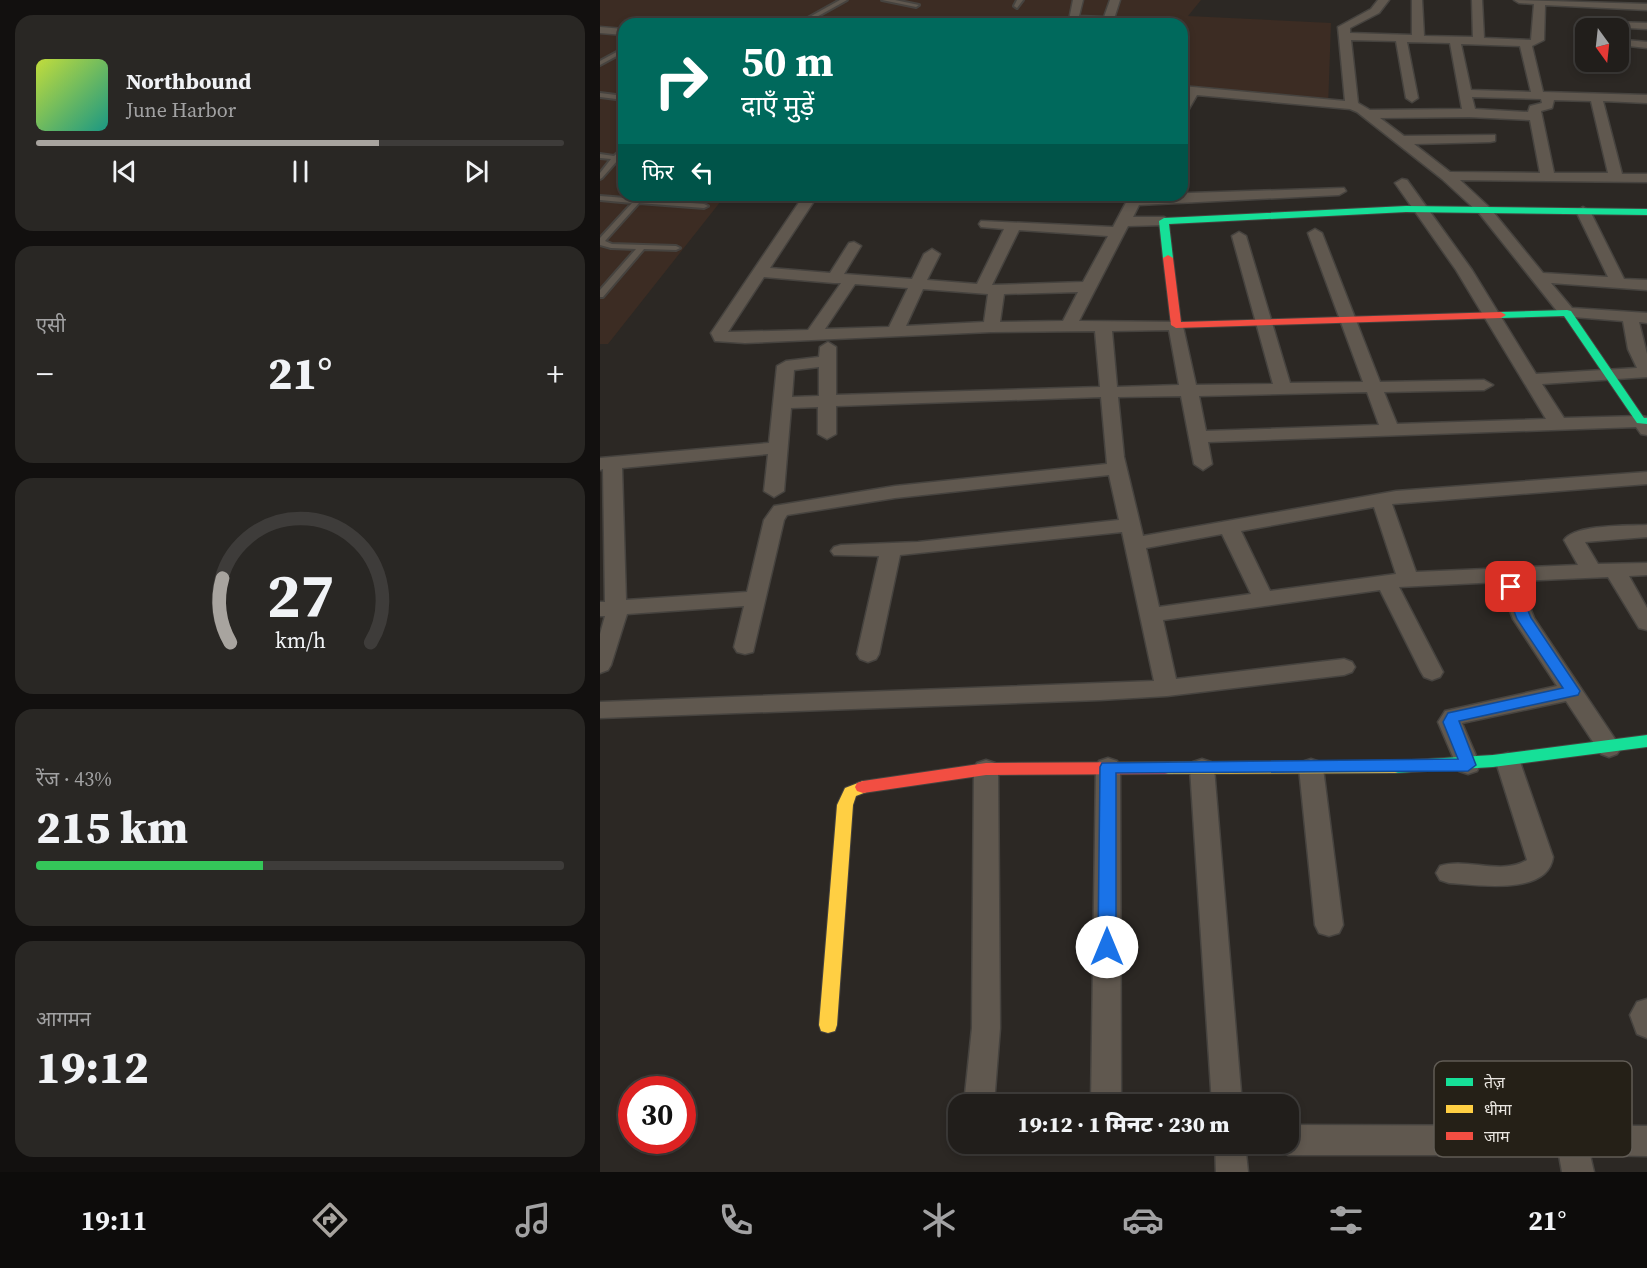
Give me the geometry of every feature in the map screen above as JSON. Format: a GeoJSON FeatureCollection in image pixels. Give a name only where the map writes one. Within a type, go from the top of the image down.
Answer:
{"type":"FeatureCollection","features":[{"type":"Feature","properties":{"kind":"street"},"geometry":{"type":"LineString","coordinates":[[1073,18],[1078,0]]}},
{"type":"Feature","properties":{"kind":"street"},"geometry":{"type":"LineString","coordinates":[[1110,18],[1115,0]]}},
{"type":"Feature","properties":{"kind":"street"},"geometry":{"type":"LineString","coordinates":[[1352,105],[1344,36],[1346,24],[1375,11],[1384,0]]}},
{"type":"Feature","properties":{"kind":"street"},"geometry":{"type":"LineString","coordinates":[[1417,0],[1418,38]]}},
{"type":"Feature","properties":{"kind":"street"},"geometry":{"type":"LineString","coordinates":[[1477,0],[1479,41]]}},
{"type":"Feature","properties":{"kind":"street"},"geometry":{"type":"LineString","coordinates":[[1519,0],[1647,7]]}},
{"type":"Feature","properties":{"kind":"street"},"geometry":{"type":"LineString","coordinates":[[1344,36],[1525,43],[1538,40],[1540,0]]}},
{"type":"Feature","properties":{"kind":"street"},"geometry":{"type":"LineString","coordinates":[[1604,4],[1611,18]]}},
{"type":"Feature","properties":{"kind":"street"},"geometry":{"type":"LineString","coordinates":[[1629,32],[1647,26]]}},
{"type":"Feature","properties":{"kind":"street"},"geometry":{"type":"LineString","coordinates":[[600,30],[618,32]]}},
{"type":"Feature","properties":{"kind":"street"},"geometry":{"type":"LineString","coordinates":[[1401,37],[1412,98]]}},
{"type":"Feature","properties":{"kind":"street"},"geometry":{"type":"LineString","coordinates":[[1455,40],[1469,113]]}},
{"type":"Feature","properties":{"kind":"street"},"geometry":{"type":"LineString","coordinates":[[1629,40],[1646,48]]}},
{"type":"Feature","properties":{"kind":"street"},"geometry":{"type":"LineString","coordinates":[[1525,43],[1548,105],[1534,107],[1548,177]]}},
{"type":"Feature","properties":{"kind":"street"},"geometry":{"type":"LineString","coordinates":[[1188,91],[1352,105],[1366,114],[1447,176],[1484,210],[1567,313],[1607,375],[1645,424]]}},
{"type":"Feature","properties":{"kind":"street"},"geometry":{"type":"LineString","coordinates":[[1464,93],[1647,99]]}},
{"type":"Feature","properties":{"kind":"street"},"geometry":{"type":"LineString","coordinates":[[1596,98],[1616,177]]}},
{"type":"Feature","properties":{"kind":"street"},"geometry":{"type":"LineString","coordinates":[[1366,114],[1469,113],[1535,116]]}},
{"type":"Feature","properties":{"kind":"street"},"geometry":{"type":"LineString","coordinates":[[1400,140],[1490,138]]}},
{"type":"Feature","properties":{"kind":"street"},"geometry":{"type":"LineString","coordinates":[[1447,176],[1647,178]]}},
{"type":"Feature","properties":{"kind":"street"},"geometry":{"type":"LineString","coordinates":[[1402,183],[1423,209],[1492,315],[1558,423]]}},
{"type":"Feature","properties":{"kind":"street"},"geometry":{"type":"LineString","coordinates":[[1188,196],[1339,191]]}},
{"type":"Feature","properties":{"kind":"street"},"geometry":{"type":"LineString","coordinates":[[807,201],[720,333],[722,337],[991,327],[1176,325],[1567,313],[1647,318]]}},
{"type":"Feature","properties":{"kind":"street"},"geometry":{"type":"LineString","coordinates":[[1068,327],[1133,201]]}},
{"type":"Feature","properties":{"kind":"street"},"geometry":{"type":"LineString","coordinates":[[986,224],[1119,227],[1164,220],[1423,209],[1647,212]]}},
{"type":"Feature","properties":{"kind":"street"},"geometry":{"type":"LineString","coordinates":[[1583,211],[1618,283]]}},
{"type":"Feature","properties":{"kind":"street"},"geometry":{"type":"LineString","coordinates":[[1164,220],[1176,325],[1203,464]]}},
{"type":"Feature","properties":{"kind":"street"},"geometry":{"type":"LineString","coordinates":[[991,327],[989,289],[1014,225]]}},
{"type":"Feature","properties":{"kind":"street"},"geometry":{"type":"LineString","coordinates":[[1315,233],[1390,430]]}},
{"type":"Feature","properties":{"kind":"street"},"geometry":{"type":"LineString","coordinates":[[1239,236],[1283,389]]}},
{"type":"Feature","properties":{"kind":"street"},"geometry":{"type":"LineString","coordinates":[[834,278],[854,246]]}},
{"type":"Feature","properties":{"kind":"street"},"geometry":{"type":"LineString","coordinates":[[895,331],[932,254]]}},
{"type":"Feature","properties":{"kind":"street"},"geometry":{"type":"LineString","coordinates":[[759,272],[989,289],[1089,287]]}},
{"type":"Feature","properties":{"kind":"street"},"geometry":{"type":"LineString","coordinates":[[1538,277],[1647,285]]}},
{"type":"Feature","properties":{"kind":"street"},"geometry":{"type":"LineString","coordinates":[[827,434],[825,401],[827,361],[821,335],[851,279]]}},
{"type":"Feature","properties":{"kind":"street"},"geometry":{"type":"LineString","coordinates":[[1530,380],[1647,371],[1636,349],[1630,317]]}},
{"type":"Feature","properties":{"kind":"street"},"geometry":{"type":"LineString","coordinates":[[1103,326],[1118,468],[1167,688]]}},
{"type":"Feature","properties":{"kind":"street"},"geometry":{"type":"LineString","coordinates":[[774,491],[786,366],[827,361]]}},
{"type":"Feature","properties":{"kind":"street"},"geometry":{"type":"LineString","coordinates":[[782,403],[1109,392],[1484,385]]}},
{"type":"Feature","properties":{"kind":"street"},"geometry":{"type":"LineString","coordinates":[[1198,437],[1558,423],[1645,424]]}},
{"type":"Feature","properties":{"kind":"street"},"geometry":{"type":"LineString","coordinates":[[600,665],[616,619],[608,608],[606,464],[778,448]]}},
{"type":"Feature","properties":{"kind":"street"},"geometry":{"type":"LineString","coordinates":[[745,647],[774,520],[781,510],[905,491],[1118,468]]}},
{"type":"Feature","properties":{"kind":"street"},"geometry":{"type":"LineString","coordinates":[[841,551],[891,550],[1229,526],[1434,493],[1647,478]]}},
{"type":"Feature","properties":{"kind":"street"},"geometry":{"type":"LineString","coordinates":[[1381,500],[1408,579]]}},
{"type":"Feature","properties":{"kind":"street"},"geometry":{"type":"LineString","coordinates":[[1229,526],[1263,598]]}},
{"type":"Feature","properties":{"kind":"street"},"geometry":{"type":"LineString","coordinates":[[1592,571],[1574,540],[1581,536],[1647,531]]}},
{"type":"Feature","properties":{"kind":"street"},"geometry":{"type":"LineString","coordinates":[[868,654],[891,550]]}},
{"type":"Feature","properties":{"kind":"street"},"geometry":{"type":"LineString","coordinates":[[1150,615],[1386,581],[1645,569]]}},
{"type":"Feature","properties":{"kind":"street"},"geometry":{"type":"LineString","coordinates":[[1615,570],[1633,604],[1647,623]]}},
{"type":"Feature","properties":{"kind":"street"},"geometry":{"type":"LineString","coordinates":[[1507,574],[1524,619],[1610,748]]}},
{"type":"Feature","properties":{"kind":"street"},"geometry":{"type":"LineString","coordinates":[[1386,581],[1432,672]]}},
{"type":"Feature","properties":{"kind":"street"},"geometry":{"type":"LineString","coordinates":[[608,608],[756,598]]}},
{"type":"Feature","properties":{"kind":"street"},"geometry":{"type":"LineString","coordinates":[[600,710],[924,700],[1167,688],[1344,667]]}},
{"type":"Feature","properties":{"kind":"street"},"geometry":{"type":"LineString","coordinates":[[1468,765],[1450,722],[1454,717],[1572,691]]}},
{"type":"Feature","properties":{"kind":"street"},"geometry":{"type":"LineString","coordinates":[[828,1025],[848,795],[854,788],[868,784],[986,769],[1468,765],[1508,762],[1647,741]]}},
{"type":"Feature","properties":{"kind":"street"},"geometry":{"type":"LineString","coordinates":[[1449,873],[1516,875],[1532,872],[1539,865],[1540,856],[1508,762]]}},
{"type":"Feature","properties":{"kind":"street"},"geometry":{"type":"LineString","coordinates":[[1106,1094],[1108,767]]}},
{"type":"Feature","properties":{"kind":"street"},"geometry":{"type":"LineString","coordinates":[[1202,768],[1226,1094]]}},
{"type":"Feature","properties":{"kind":"street"},"geometry":{"type":"LineString","coordinates":[[1311,768],[1329,925]]}},
{"type":"Feature","properties":{"kind":"street"},"geometry":{"type":"LineString","coordinates":[[980,1094],[986,1028],[986,769]]}},
{"type":"Feature","properties":{"kind":"street"},"geometry":{"type":"LineString","coordinates":[[1647,1011],[1644,1014],[1647,1025]]}},
{"type":"Feature","properties":{"kind":"street"},"geometry":{"type":"LineString","coordinates":[[1299,1140],[1434,1141]]}},
{"type":"Feature","properties":{"kind":"street"},"geometry":{"type":"LineString","coordinates":[[1231,1154],[1233,1172]]}},
{"type":"Feature","properties":{"kind":"street"},"geometry":{"type":"LineString","coordinates":[[1575,1157],[1578,1172]]}},
{"type":"Feature","properties":{"kind":"lane"},"geometry":{"type":"LineString","coordinates":[[811,18],[844,0]]}},
{"type":"Feature","properties":{"kind":"lane"},"geometry":{"type":"LineString","coordinates":[[885,0],[916,5]]}},
{"type":"Feature","properties":{"kind":"lane"},"geometry":{"type":"LineString","coordinates":[[1017,6],[1020,0]]}},
{"type":"Feature","properties":{"kind":"lane"},"geometry":{"type":"LineString","coordinates":[[600,63],[618,53]]}},
{"type":"Feature","properties":{"kind":"lane"},"geometry":{"type":"LineString","coordinates":[[600,95],[618,97]]}},
{"type":"Feature","properties":{"kind":"lane"},"geometry":{"type":"LineString","coordinates":[[600,156],[616,158]]}},
{"type":"Feature","properties":{"kind":"lane"},"geometry":{"type":"LineString","coordinates":[[600,177],[618,156]]}},
{"type":"Feature","properties":{"kind":"lane"},"geometry":{"type":"LineString","coordinates":[[600,198],[618,199]]}},
{"type":"Feature","properties":{"kind":"lane"},"geometry":{"type":"LineString","coordinates":[[676,248],[600,242],[637,201],[704,206]]}},
{"type":"Feature","properties":{"kind":"lane"},"geometry":{"type":"LineString","coordinates":[[600,295],[642,247]]}},
{"type":"Feature","properties":{"kind":"shaded area"},"geometry":{"type":"Polygon","coordinates":[[[600,0],[1201,0],[1188,16],[1331,23],[1328,108],[1188,95],[1188,18],[618,18],[618,201],[721,201],[608,344],[600,344],[600,0]]]}},
{"type":"Feature","properties":{"kind":"traffic: fast"},"geometry":{"type":"LineString","coordinates":[[1168,258],[1164,221],[1406,209],[1647,212]]}},
{"type":"Feature","properties":{"kind":"traffic: fast"},"geometry":{"type":"LineString","coordinates":[[1501,315],[1567,313],[1641,421],[1647,421]]}},
{"type":"Feature","properties":{"kind":"traffic: fast"},"geometry":{"type":"LineString","coordinates":[[1395,767],[1493,761],[1647,741]]}},
{"type":"Feature","properties":{"kind":"traffic: slow"},"geometry":{"type":"LineString","coordinates":[[1165,768],[1395,767]]}},
{"type":"Feature","properties":{"kind":"traffic: slow"},"geometry":{"type":"LineString","coordinates":[[828,1025],[845,805],[850,792],[863,787]]}},
{"type":"Feature","properties":{"kind":"traffic: jam"},"geometry":{"type":"LineString","coordinates":[[1168,258],[1176,325],[1501,315]]}},
{"type":"Feature","properties":{"kind":"traffic: jam"},"geometry":{"type":"LineString","coordinates":[[863,787],[986,769],[1165,768]]}},
{"type":"Feature","properties":{"kind":"route"},"geometry":{"type":"LineString","coordinates":[[1107,947],[1108,767],[1468,765],[1450,722],[1454,717],[1462,713],[1572,691],[1524,619],[1511,587]]}}]}
